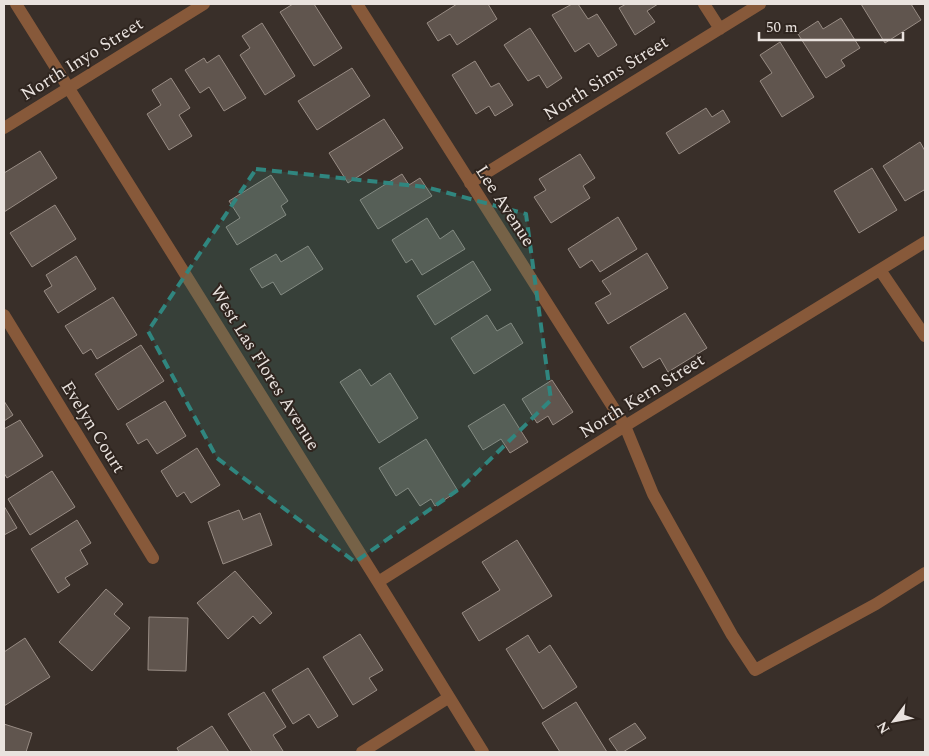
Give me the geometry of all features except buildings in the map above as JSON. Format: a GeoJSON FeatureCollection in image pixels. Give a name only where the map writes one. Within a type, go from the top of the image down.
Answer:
{"type":"FeatureCollection","features":[{"type":"Feature","properties":{"kind":"street","name":"West Las Flores Avenue"},"geometry":{"type":"LineString","coordinates":[[16,4],[483,752]]}},
{"type":"Feature","properties":{"kind":"street","name":"North Inyo Street"},"geometry":{"type":"LineString","coordinates":[[4,128],[204,4]]}},
{"type":"Feature","properties":{"kind":"street","name":"Lee Avenue"},"geometry":{"type":"LineString","coordinates":[[357,4],[625,426],[652,494],[732,635],[755,670],[876,604],[925,574]]}},
{"type":"Feature","properties":{"kind":"street"},"geometry":{"type":"LineString","coordinates":[[704,4],[720,28]]}},
{"type":"Feature","properties":{"kind":"street","name":"North Sims Street"},"geometry":{"type":"LineString","coordinates":[[470,183],[760,4]]}},
{"type":"Feature","properties":{"kind":"street","name":"North Kern Street"},"geometry":{"type":"LineString","coordinates":[[378,582],[625,426],[925,242]]}},
{"type":"Feature","properties":{"kind":"street"},"geometry":{"type":"LineString","coordinates":[[880,270],[925,336]]}},
{"type":"Feature","properties":{"kind":"street","name":"Evelyn Court"},"geometry":{"type":"LineString","coordinates":[[4,315],[153,558]]}},
{"type":"Feature","properties":{"kind":"street"},"geometry":{"type":"LineString","coordinates":[[362,752],[448,698]]}},
{"type":"Feature","properties":{"kind":"highlighted area"},"geometry":{"type":"Polygon","coordinates":[[[256,169],[426,187],[526,214],[551,400],[462,487],[355,562],[217,458],[148,331],[256,169]]]}}]}
